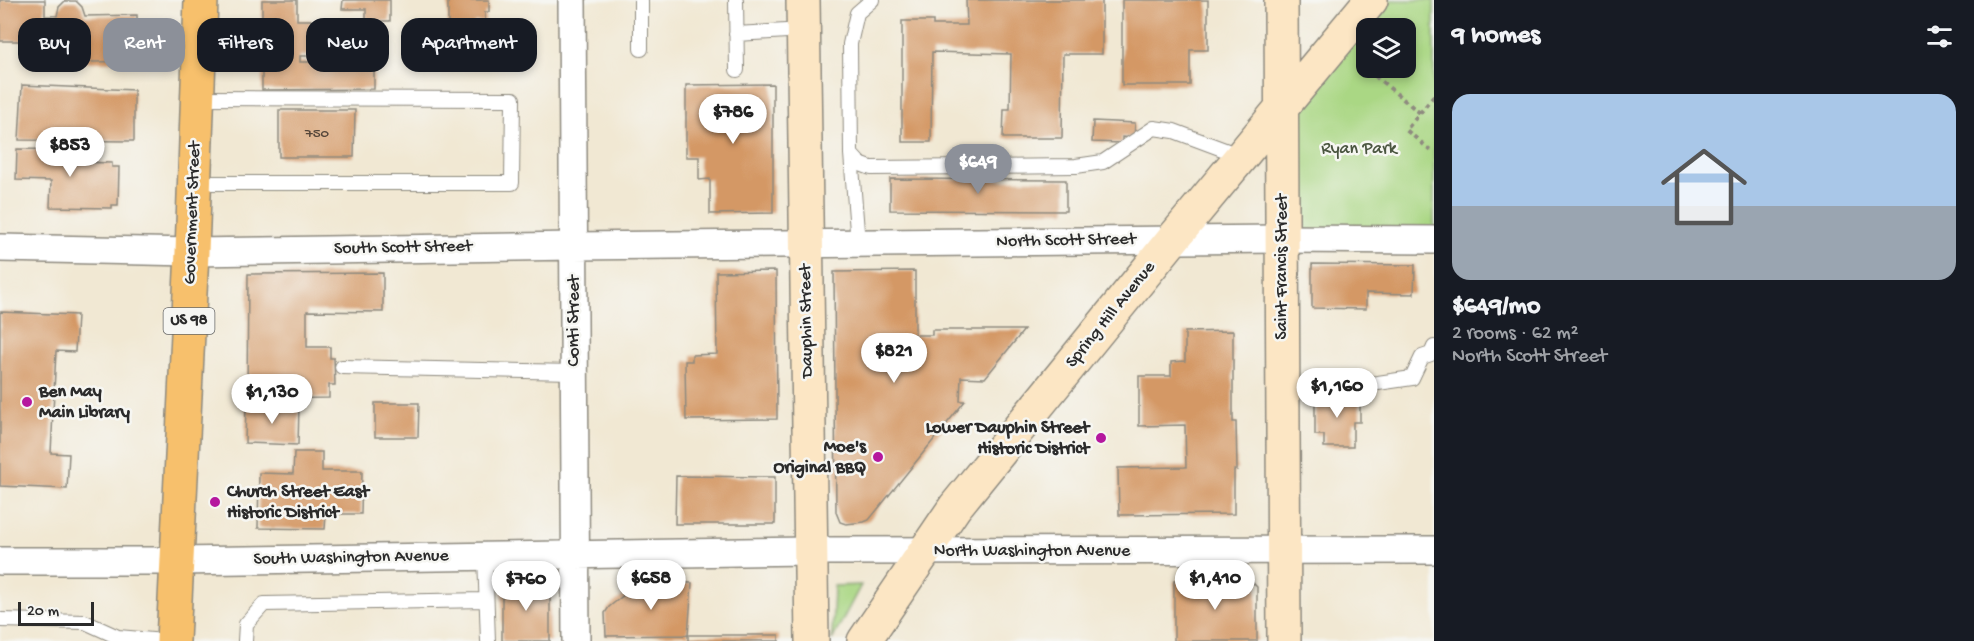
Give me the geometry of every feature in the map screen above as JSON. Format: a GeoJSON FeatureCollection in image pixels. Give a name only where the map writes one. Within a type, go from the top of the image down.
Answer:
{"type":"FeatureCollection","features":[{"type":"Feature","properties":{"kind":"main road","name":"Government Street"},"geometry":{"type":"LineString","coordinates":[[173,641],[192,252],[201,0]]}},
{"type":"Feature","properties":{"kind":"street","name":"Conti Street"},"geometry":{"type":"LineString","coordinates":[[572,0],[576,641]]}},
{"type":"Feature","properties":{"kind":"street","name":"Saint Francis Street"},"geometry":{"type":"LineString","coordinates":[[1281,0],[1284,641]]}},
{"type":"Feature","properties":{"kind":"street","name":"Spring Hill Avenue"},"geometry":{"type":"LineString","coordinates":[[864,641],[955,507],[1371,0]]}},
{"type":"Feature","properties":{"kind":"street","name":"Dauphin Street"},"geometry":{"type":"LineString","coordinates":[[803,15],[812,641]]}},
{"type":"Feature","properties":{"kind":"street","name":"North Scott Street"},"geometry":{"type":"LineString","coordinates":[[807,244],[1281,239],[1434,240]]}},
{"type":"Feature","properties":{"kind":"street","name":"South Scott Street"},"geometry":{"type":"LineString","coordinates":[[0,248],[192,252],[807,244]]}},
{"type":"Feature","properties":{"kind":"street","name":"North Washington Avenue"},"geometry":{"type":"LineString","coordinates":[[810,551],[1434,550]]}},
{"type":"Feature","properties":{"kind":"street","name":"South Washington Avenue"},"geometry":{"type":"LineString","coordinates":[[0,561],[177,561],[810,551]]}},
{"type":"Feature","properties":{"kind":"lane"},"geometry":{"type":"LineString","coordinates":[[641,0],[641,49]]}},
{"type":"Feature","properties":{"kind":"lane"},"geometry":{"type":"LineString","coordinates":[[736,0],[737,70]]}},
{"type":"Feature","properties":{"kind":"lane"},"geometry":{"type":"LineString","coordinates":[[858,244],[851,154],[850,44],[857,13],[872,0]]}},
{"type":"Feature","properties":{"kind":"lane"},"geometry":{"type":"LineString","coordinates":[[736,34],[803,15]]}},
{"type":"Feature","properties":{"kind":"lane"},"geometry":{"type":"LineString","coordinates":[[194,183],[512,183],[513,99],[197,98]]}},
{"type":"Feature","properties":{"kind":"lane"},"geometry":{"type":"LineString","coordinates":[[851,154],[860,164],[871,168],[1076,166],[1103,162],[1154,128],[1174,131],[1241,156]]}},
{"type":"Feature","properties":{"kind":"lane"},"geometry":{"type":"LineString","coordinates":[[1283,389],[1378,383],[1412,378],[1422,357],[1431,354],[1434,346]]}},
{"type":"Feature","properties":{"kind":"lane"},"geometry":{"type":"LineString","coordinates":[[342,367],[574,372]]}},
{"type":"Feature","properties":{"kind":"lane"},"geometry":{"type":"LineString","coordinates":[[485,556],[488,641]]}},
{"type":"Feature","properties":{"kind":"lane"},"geometry":{"type":"LineString","coordinates":[[246,641],[246,624],[264,604],[486,600]]}},
{"type":"Feature","properties":{"kind":"lane"},"geometry":{"type":"LineString","coordinates":[[0,620],[85,622],[118,637],[164,641]]}},
{"type":"Feature","properties":{"kind":"path"},"geometry":{"type":"LineString","coordinates":[[1377,78],[1420,114]]}},
{"type":"Feature","properties":{"kind":"path"},"geometry":{"type":"LineString","coordinates":[[1434,96],[1406,130],[1434,153]]}},
{"type":"Feature","properties":{"kind":"green space","name":"Ryan Park"},"geometry":{"type":"Polygon","coordinates":[[[1371,0],[1434,0],[1434,240],[1281,239],[1281,107],[1371,0]]]}},
{"type":"Feature","properties":{"kind":"green space"},"geometry":{"type":"Polygon","coordinates":[[[861,585],[832,640],[834,586],[861,585]]]}},
{"type":"Feature","properties":{"kind":"building"},"geometry":{"type":"Polygon","coordinates":[[[0,0],[45,0],[45,16],[57,16],[59,7],[65,1],[76,1],[82,7],[85,16],[137,15],[137,18],[103,18],[103,62],[91,62],[91,18],[18,18],[18,41],[0,41],[0,0]]]}},
{"type":"Feature","properties":{"kind":"building"},"geometry":{"type":"Polygon","coordinates":[[[262,0],[297,0],[297,20],[306,20],[306,56],[300,56],[300,62],[306,62],[306,72],[374,72],[374,89],[262,90],[262,72],[294,72],[294,18],[262,18],[262,0]]]}},
{"type":"Feature","properties":{"kind":"building"},"geometry":{"type":"Polygon","coordinates":[[[343,0],[390,0],[390,21],[389,18],[366,18],[366,9],[342,9],[343,0]]]}},
{"type":"Feature","properties":{"kind":"building"},"geometry":{"type":"Polygon","coordinates":[[[448,0],[489,0],[489,12],[485,12],[485,18],[448,18],[448,0]]]}},
{"type":"Feature","properties":{"kind":"building"},"geometry":{"type":"Polygon","coordinates":[[[966,0],[1102,0],[1102,54],[1063,54],[1062,138],[1003,138],[1004,109],[1010,109],[1011,54],[932,52],[931,142],[902,142],[902,21],[933,21],[933,25],[967,25],[966,0]]]}},
{"type":"Feature","properties":{"kind":"building"},"geometry":{"type":"Polygon","coordinates":[[[1122,0],[1208,0],[1208,50],[1190,50],[1190,85],[1122,85],[1122,0]]]}},
{"type":"Feature","properties":{"kind":"building"},"geometry":{"type":"Polygon","coordinates":[[[773,84],[773,213],[710,214],[710,179],[699,180],[699,157],[686,157],[686,85],[773,84]]]}},
{"type":"Feature","properties":{"kind":"building"},"geometry":{"type":"Polygon","coordinates":[[[22,85],[134,90],[134,141],[19,140],[22,85]]]}},
{"type":"Feature","properties":{"kind":"building"},"geometry":{"type":"Polygon","coordinates":[[[279,110],[355,110],[354,157],[279,157],[279,110]]]}},
{"type":"Feature","properties":{"kind":"building"},"geometry":{"type":"Polygon","coordinates":[[[1093,121],[1135,123],[1134,138],[1122,137],[1122,143],[1092,142],[1093,121]]]}},
{"type":"Feature","properties":{"kind":"building"},"geometry":{"type":"Polygon","coordinates":[[[17,149],[75,150],[75,162],[112,163],[112,167],[119,167],[118,205],[112,205],[112,208],[50,207],[51,181],[16,180],[17,149]]]}},
{"type":"Feature","properties":{"kind":"building"},"geometry":{"type":"Polygon","coordinates":[[[890,179],[1066,180],[1066,211],[890,210],[890,179]]]}},
{"type":"Feature","properties":{"kind":"building"},"geometry":{"type":"Polygon","coordinates":[[[1312,264],[1415,265],[1414,294],[1366,293],[1366,309],[1312,308],[1312,264]]]}},
{"type":"Feature","properties":{"kind":"building"},"geometry":{"type":"Polygon","coordinates":[[[776,271],[777,419],[686,420],[685,361],[692,361],[692,355],[717,354],[716,272],[776,271]]]}},
{"type":"Feature","properties":{"kind":"building","name":"Moe's Original BBQ"},"geometry":{"type":"Polygon","coordinates":[[[915,271],[915,335],[932,335],[932,330],[1024,330],[985,378],[961,377],[960,401],[965,401],[869,520],[846,524],[840,522],[836,512],[834,272],[915,271]]]}},
{"type":"Feature","properties":{"kind":"building"},"geometry":{"type":"Polygon","coordinates":[[[383,273],[383,312],[307,311],[307,347],[330,347],[330,358],[334,358],[335,385],[329,385],[329,398],[247,399],[248,274],[383,273]]]}},
{"type":"Feature","properties":{"kind":"building","name":"Ben May Main Library"},"geometry":{"type":"Polygon","coordinates":[[[0,312],[77,315],[75,352],[56,351],[51,453],[69,454],[67,489],[0,486],[0,312]]]}},
{"type":"Feature","properties":{"kind":"building"},"geometry":{"type":"Polygon","coordinates":[[[1233,331],[1233,422],[1236,422],[1237,470],[1234,470],[1234,514],[1119,515],[1118,468],[1186,467],[1185,425],[1139,426],[1139,376],[1171,376],[1171,362],[1185,361],[1185,332],[1233,331]]]}},
{"type":"Feature","properties":{"kind":"building"},"geometry":{"type":"Polygon","coordinates":[[[1315,394],[1352,394],[1352,398],[1360,398],[1360,422],[1353,422],[1353,447],[1324,447],[1324,435],[1315,435],[1315,394]]]}},
{"type":"Feature","properties":{"kind":"building"},"geometry":{"type":"Polygon","coordinates":[[[375,403],[419,403],[418,437],[375,437],[375,403]]]}},
{"type":"Feature","properties":{"kind":"building"},"geometry":{"type":"Polygon","coordinates":[[[246,405],[299,407],[298,445],[245,443],[246,405]]]}},
{"type":"Feature","properties":{"kind":"building"},"geometry":{"type":"Polygon","coordinates":[[[294,452],[322,452],[322,471],[362,471],[361,514],[326,514],[325,529],[258,528],[259,473],[293,474],[294,452]]]}},
{"type":"Feature","properties":{"kind":"building"},"geometry":{"type":"Polygon","coordinates":[[[676,476],[775,477],[775,524],[675,524],[676,476]]]}},
{"type":"Feature","properties":{"kind":"building"},"geometry":{"type":"Polygon","coordinates":[[[1250,580],[1257,587],[1257,641],[1174,641],[1174,581],[1250,580]]]}},
{"type":"Feature","properties":{"kind":"building"},"geometry":{"type":"Polygon","coordinates":[[[640,582],[692,583],[688,635],[606,636],[605,613],[609,607],[640,582]]]}},
{"type":"Feature","properties":{"kind":"building"},"geometry":{"type":"Polygon","coordinates":[[[502,583],[550,583],[550,641],[502,641],[502,583]]]}},
{"type":"Feature","properties":{"kind":"building"},"geometry":{"type":"Polygon","coordinates":[[[688,635],[779,635],[779,641],[688,641],[688,635]]]}},
{"type":"Feature","properties":{"kind":"place","name":"Ben May Main Library"},"geometry":{"type":"Point","coordinates":[27,402]}},
{"type":"Feature","properties":{"kind":"place","name":"Lower Dauphin Street Historic District"},"geometry":{"type":"Point","coordinates":[1101,438]}},
{"type":"Feature","properties":{"kind":"place","name":"Moe's Original BBQ"},"geometry":{"type":"Point","coordinates":[878,457]}},
{"type":"Feature","properties":{"kind":"place","name":"Church Street East Historic District"},"geometry":{"type":"Point","coordinates":[215,502]}}]}
